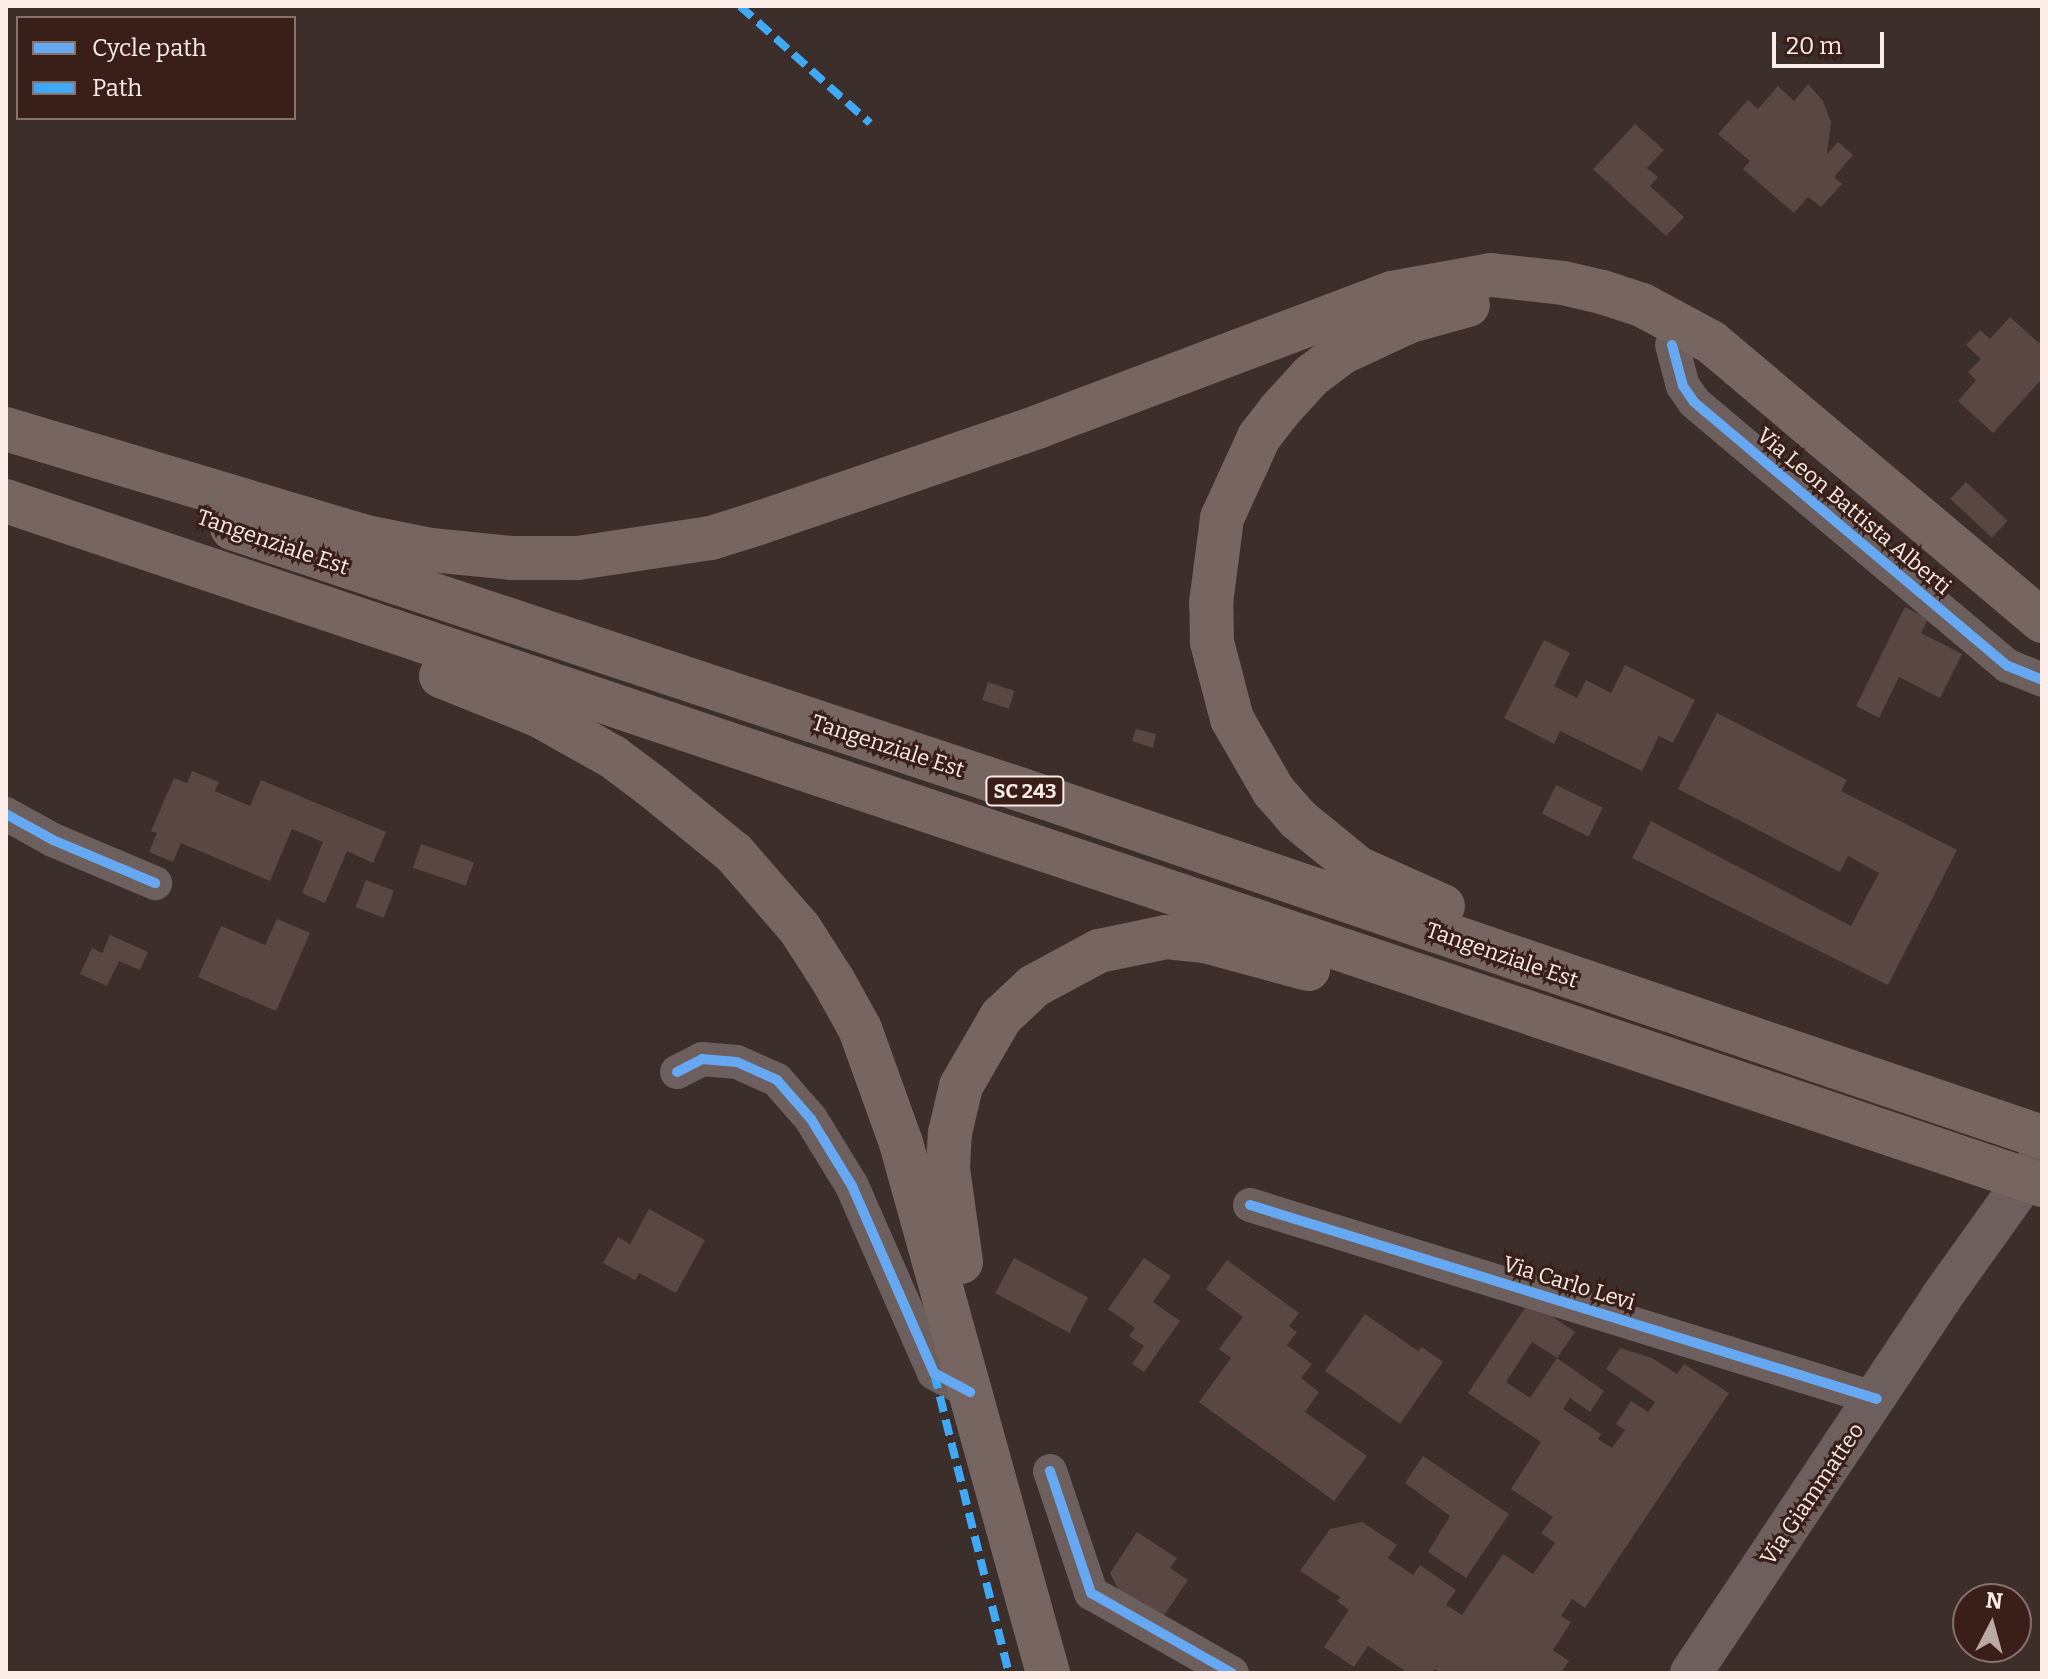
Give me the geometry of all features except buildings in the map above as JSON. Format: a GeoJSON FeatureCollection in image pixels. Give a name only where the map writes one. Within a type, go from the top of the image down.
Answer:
{"type":"FeatureCollection","features":[{"type":"Feature","properties":{"kind":"highway"},"geometry":{"type":"LineString","coordinates":[[6,429],[362,536],[431,550],[512,558],[578,558],[668,546],[747,527],[1040,426],[1392,293],[1491,275],[1563,283],[1602,292],[1642,305],[1711,342],[2042,621]]}},
{"type":"Feature","properties":{"kind":"highway"},"geometry":{"type":"LineString","coordinates":[[1679,1015],[1647,987],[1402,890],[1358,868],[1326,845],[1273,790],[1232,719],[1212,642],[1211,603],[1222,518],[1246,461],[1279,411],[1311,376],[1341,353],[1410,321],[1454,306],[1536,303],[1620,323],[1672,345],[1716,373],[2042,655]]}},
{"type":"Feature","properties":{"kind":"highway","name":"Tangenziale Est"},"geometry":{"type":"LineString","coordinates":[[6,451],[515,624],[1046,798],[2042,1137]]}},
{"type":"Feature","properties":{"kind":"highway","name":"Tangenziale Est"},"geometry":{"type":"LineString","coordinates":[[6,501],[2042,1185]]}},
{"type":"Feature","properties":{"kind":"highway"},"geometry":{"type":"LineString","coordinates":[[274,591],[301,620],[540,716],[613,757],[734,853],[800,929],[860,1029],[901,1143],[952,1382],[1048,1673]]}},
{"type":"Feature","properties":{"kind":"highway"},"geometry":{"type":"LineString","coordinates":[[1074,1673],[958,1248],[952,1209],[950,1133],[961,1086],[1001,1017],[1034,986],[1068,966],[1099,951],[1166,937],[1241,950],[1472,1016],[1523,1011]]}},
{"type":"Feature","properties":{"kind":"street","name":"Via Leon Battista Alberti"},"geometry":{"type":"LineString","coordinates":[[1672,345],[1683,386],[1694,402],[2008,666],[2042,680]]}},
{"type":"Feature","properties":{"kind":"street"},"geometry":{"type":"LineString","coordinates":[[6,814],[53,840],[155,883]]}},
{"type":"Feature","properties":{"kind":"street"},"geometry":{"type":"LineString","coordinates":[[677,1072],[702,1059],[737,1062],[777,1080],[786,1090],[811,1119],[852,1186],[952,1382]]}},
{"type":"Feature","properties":{"kind":"street","name":"Via Giammatteo"},"geometry":{"type":"LineString","coordinates":[[1691,1673],[1877,1399],[1940,1299],[2042,1156]]}},
{"type":"Feature","properties":{"kind":"street","name":"Via Carlo Levi"},"geometry":{"type":"LineString","coordinates":[[1250,1205],[1877,1399]]}},
{"type":"Feature","properties":{"kind":"street"},"geometry":{"type":"LineString","coordinates":[[1050,1471],[1091,1593],[1232,1673]]}},
{"type":"Feature","properties":{"kind":"marked path"},"geometry":{"type":"LineString","coordinates":[[740,6],[870,123]]}},
{"type":"Feature","properties":{"kind":"marked path"},"geometry":{"type":"LineString","coordinates":[[934,1373],[1009,1673]]}},
{"type":"Feature","properties":{"kind":"cycle path"},"geometry":{"type":"LineString","coordinates":[[1672,345],[1683,386],[1694,402],[2008,666],[2042,680]]}},
{"type":"Feature","properties":{"kind":"cycle path"},"geometry":{"type":"LineString","coordinates":[[6,814],[53,840],[155,883]]}},
{"type":"Feature","properties":{"kind":"cycle path"},"geometry":{"type":"LineString","coordinates":[[677,1072],[702,1059],[737,1062],[777,1080],[811,1119],[852,1186],[934,1373],[970,1392]]}},
{"type":"Feature","properties":{"kind":"cycle path"},"geometry":{"type":"LineString","coordinates":[[1250,1205],[1877,1399]]}},
{"type":"Feature","properties":{"kind":"cycle path"},"geometry":{"type":"LineString","coordinates":[[1050,1471],[1091,1593],[1232,1673]]}}]}
